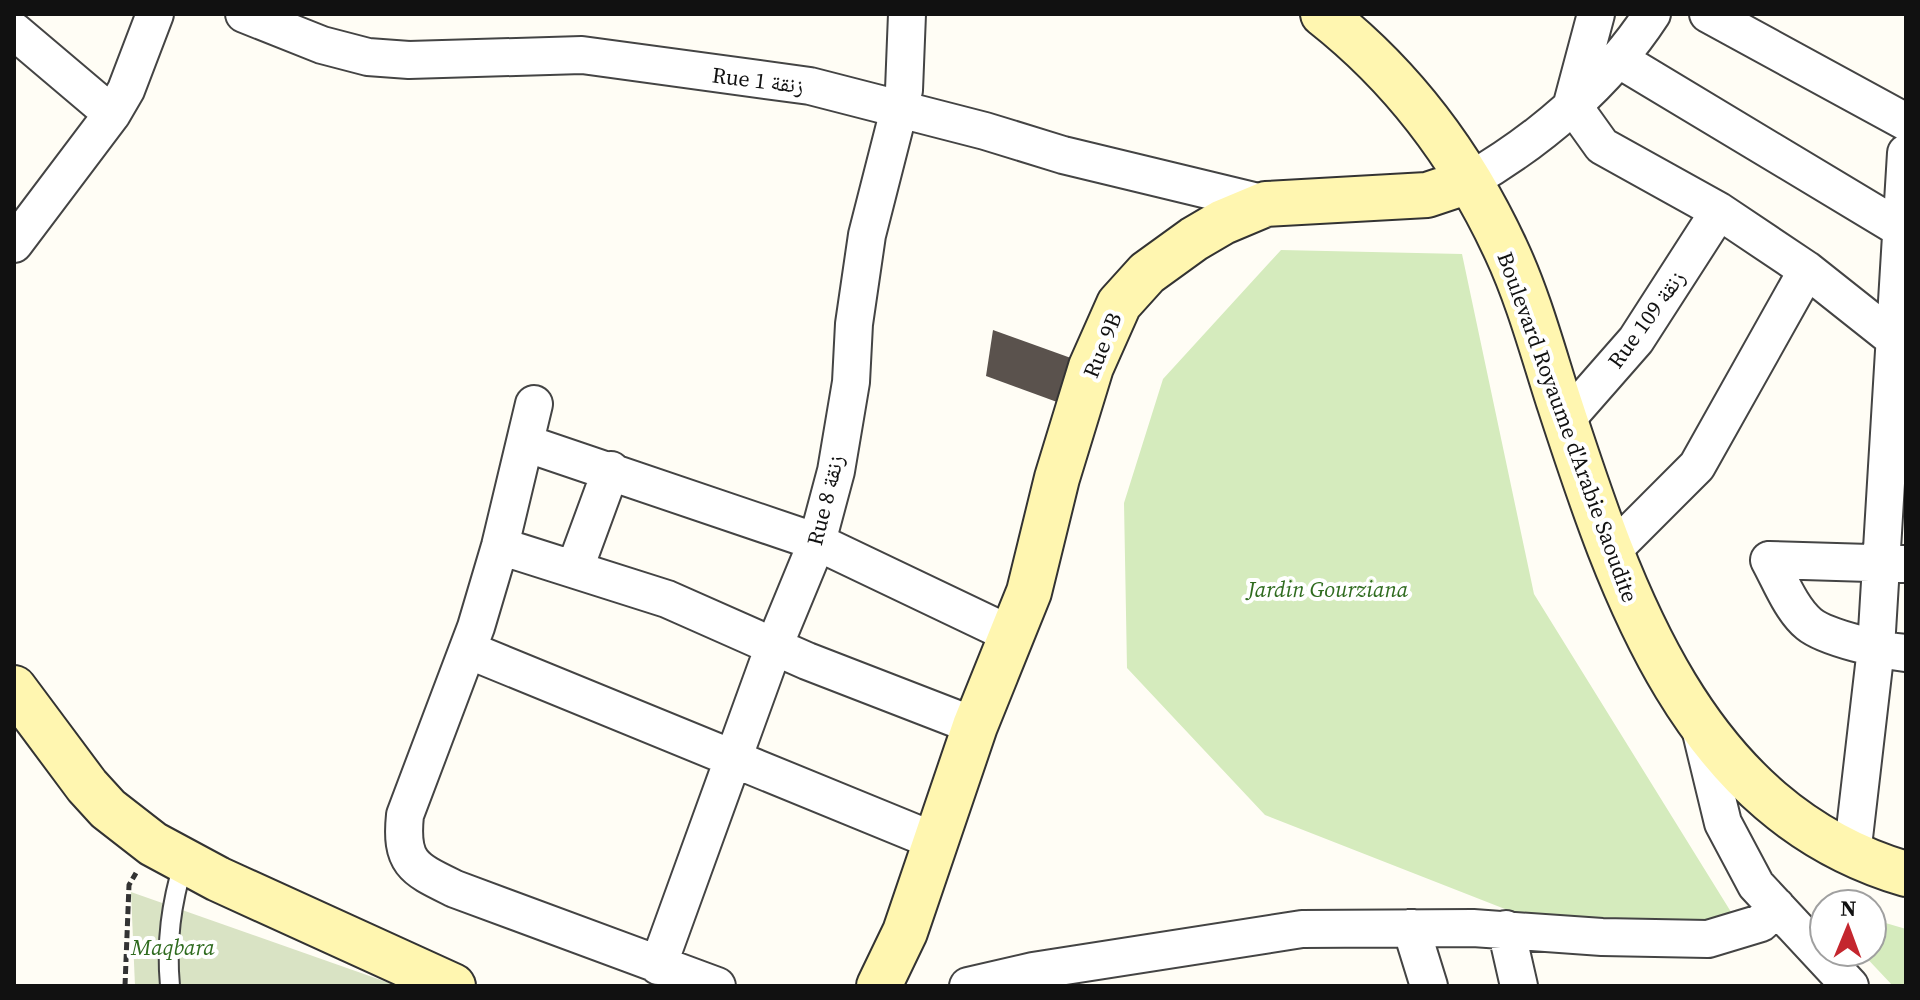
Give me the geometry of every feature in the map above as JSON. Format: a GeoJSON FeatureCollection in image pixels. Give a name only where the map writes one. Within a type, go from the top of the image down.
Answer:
{"type":"FeatureCollection","features":[{"type":"Feature","properties":{"kind":"street"},"geometry":{"type":"LineString","coordinates":[[18,230],[112,114],[126,90],[155,14]]}},
{"type":"Feature","properties":{"kind":"street","name":"Rue 1 زنقة"},"geometry":{"type":"LineString","coordinates":[[244,14],[312,41],[368,57],[409,60],[559,54],[611,57],[720,76],[810,86],[1266,204]]}},
{"type":"Feature","properties":{"kind":"street","name":"Rue 8 زنقة"},"geometry":{"type":"LineString","coordinates":[[658,966],[774,646],[817,542],[836,471],[848,403],[854,324],[867,235],[899,111],[907,14]]}},
{"type":"Feature","properties":{"kind":"street","name":"Boulevard Royaume d'Arabie Saoudite"},"geometry":{"type":"LineString","coordinates":[[1323,14],[1361,44],[1400,84],[1443,139],[1507,251],[1609,554],[1659,662],[1727,759],[1750,783],[1823,838],[1852,855],[1906,874]]}},
{"type":"Feature","properties":{"kind":"street"},"geometry":{"type":"LineString","coordinates":[[1596,14],[1572,104],[1602,146],[1719,211],[1807,270],[1894,339]]}},
{"type":"Feature","properties":{"kind":"street","name":"Rue 9B"},"geometry":{"type":"LineString","coordinates":[[879,986],[905,932],[975,726],[1014,636],[1038,562],[1057,478],[1109,322],[1130,289],[1147,273],[1223,222],[1266,204],[1427,195],[1469,181],[1507,159],[1572,104],[1620,60],[1652,14]]}},
{"type":"Feature","properties":{"kind":"street"},"geometry":{"type":"LineString","coordinates":[[1708,14],[1906,122]]}},
{"type":"Feature","properties":{"kind":"street"},"geometry":{"type":"LineString","coordinates":[[14,31],[112,114]]}},
{"type":"Feature","properties":{"kind":"street"},"geometry":{"type":"LineString","coordinates":[[1620,60],[1904,232]]}},
{"type":"Feature","properties":{"kind":"street"},"geometry":{"type":"LineString","coordinates":[[1852,855],[1891,650],[1894,339],[1904,232],[1906,153]]}},
{"type":"Feature","properties":{"kind":"street","name":"Rue 109 زنقة"},"geometry":{"type":"LineString","coordinates":[[1565,421],[1636,340],[1719,211]]}},
{"type":"Feature","properties":{"kind":"street"},"geometry":{"type":"LineString","coordinates":[[1609,554],[1697,466],[1807,270]]}},
{"type":"Feature","properties":{"kind":"street"},"geometry":{"type":"LineString","coordinates":[[534,404],[500,546],[468,650],[405,815],[403,834],[407,859],[423,874],[455,889],[717,986]]}},
{"type":"Feature","properties":{"kind":"street"},"geometry":{"type":"LineString","coordinates":[[525,443],[817,542],[1014,636]]}},
{"type":"Feature","properties":{"kind":"street"},"geometry":{"type":"LineString","coordinates":[[575,568],[611,470]]}},
{"type":"Feature","properties":{"kind":"street"},"geometry":{"type":"LineString","coordinates":[[500,546],[667,599],[929,711],[975,726]]}},
{"type":"Feature","properties":{"kind":"street"},"geometry":{"type":"LineString","coordinates":[[1891,650],[1810,625],[1798,612],[1769,560],[1893,564]]}},
{"type":"Feature","properties":{"kind":"street"},"geometry":{"type":"LineString","coordinates":[[468,650],[937,842]]}},
{"type":"Feature","properties":{"kind":"street"},"geometry":{"type":"LineString","coordinates":[[14,688],[87,786],[108,809],[168,853],[453,986]]}},
{"type":"Feature","properties":{"kind":"street"},"geometry":{"type":"LineString","coordinates":[[1697,717],[1723,823],[1756,885],[1850,986]]}},
{"type":"Feature","properties":{"kind":"street"},"geometry":{"type":"LineString","coordinates":[[968,986],[1033,971],[1186,950],[1275,932],[1379,926],[1708,939],[1761,923],[1776,906]]}},
{"type":"Feature","properties":{"kind":"street"},"geometry":{"type":"LineString","coordinates":[[1411,928],[1429,986]]}},
{"type":"Feature","properties":{"kind":"street"},"geometry":{"type":"LineString","coordinates":[[1506,929],[1519,986]]}},
{"type":"Feature","properties":{"kind":"lane"},"geometry":{"type":"LineString","coordinates":[[168,853],[170,986]]}},
{"type":"Feature","properties":{"kind":"path"},"geometry":{"type":"LineString","coordinates":[[125,986],[129,885],[168,853]]}},
{"type":"Feature","properties":{"kind":"green space","name":"Jardin Gourziana"},"geometry":{"type":"Polygon","coordinates":[[[1281,250],[1462,254],[1534,594],[1736,920],[1599,946],[1265,815],[1127,668],[1124,503],[1163,379],[1281,250]]]}},
{"type":"Feature","properties":{"kind":"green space","name":"Maqbara"},"geometry":{"type":"Polygon","coordinates":[[[131,892],[398,986],[135,986],[131,892]]]}},
{"type":"Feature","properties":{"kind":"green space"},"geometry":{"type":"Polygon","coordinates":[[[1888,924],[1906,929],[1906,986],[1893,986],[1876,968],[1888,968],[1888,924]]]}},
{"type":"Feature","properties":{"kind":"building"},"geometry":{"type":"Polygon","coordinates":[[[993,330],[1082,362],[1068,406],[986,376],[993,330]]]}}]}
